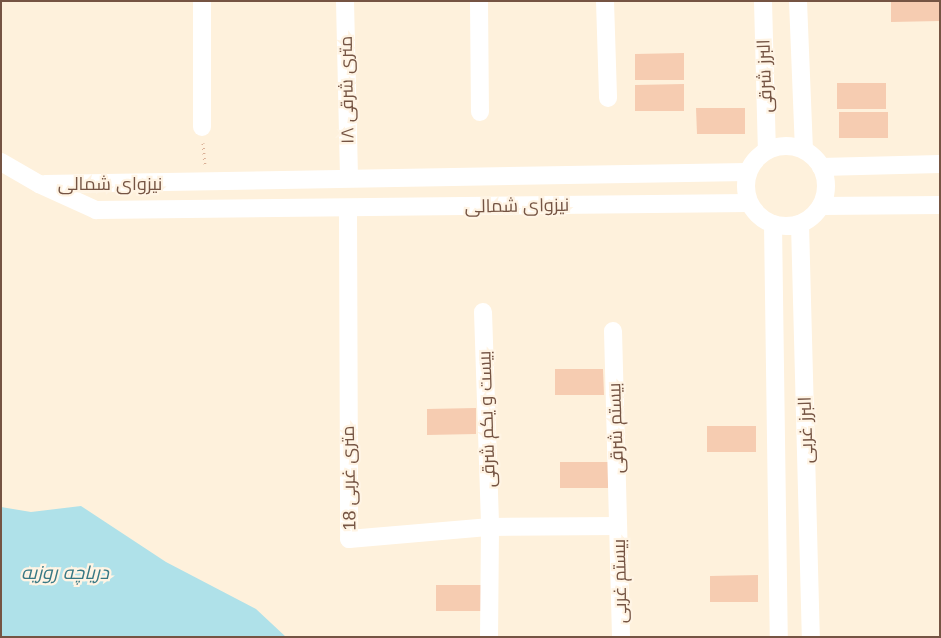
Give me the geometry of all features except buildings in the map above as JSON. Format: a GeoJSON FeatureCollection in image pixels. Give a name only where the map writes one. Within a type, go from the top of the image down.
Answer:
{"type":"FeatureCollection","features":[{"type":"Feature","properties":{"kind":"street"},"geometry":{"type":"LineString","coordinates":[[202,1],[202,127]]}},
{"type":"Feature","properties":{"kind":"street","name":"۱۸ متری شرقی"},"geometry":{"type":"LineString","coordinates":[[345,1],[348,178]]}},
{"type":"Feature","properties":{"kind":"street"},"geometry":{"type":"LineString","coordinates":[[479,1],[480,112]]}},
{"type":"Feature","properties":{"kind":"street"},"geometry":{"type":"LineString","coordinates":[[605,1],[608,98]]}},
{"type":"Feature","properties":{"kind":"street","name":"البرز شرقی"},"geometry":{"type":"LineString","coordinates":[[763,1],[767,150]]}},
{"type":"Feature","properties":{"kind":"street","name":"البرز شرقی"},"geometry":{"type":"LineString","coordinates":[[798,1],[804,150]]}},
{"type":"Feature","properties":{"kind":"street"},"geometry":{"type":"LineString","coordinates":[[779,146],[804,150],[821,167],[826,193],[821,206],[800,224],[787,227],[773,224],[761,218],[746,195],[747,172],[767,150],[779,146]]}},
{"type":"Feature","properties":{"kind":"street"},"geometry":{"type":"LineString","coordinates":[[1,162],[39,184]]}},
{"type":"Feature","properties":{"kind":"street"},"geometry":{"type":"LineString","coordinates":[[821,167],[940,164]]}},
{"type":"Feature","properties":{"kind":"street","name":"نیزوای شمالی"},"geometry":{"type":"LineString","coordinates":[[39,184],[747,172]]}},
{"type":"Feature","properties":{"kind":"street","name":"نیزوای شمالی"},"geometry":{"type":"LineString","coordinates":[[39,184],[96,210],[348,209],[750,203]]}},
{"type":"Feature","properties":{"kind":"street"},"geometry":{"type":"LineString","coordinates":[[821,206],[940,205]]}},
{"type":"Feature","properties":{"kind":"street","name":"18 متری غربی"},"geometry":{"type":"LineString","coordinates":[[348,209],[349,539],[490,527],[618,526]]}},
{"type":"Feature","properties":{"kind":"street","name":"البرز غربی"},"geometry":{"type":"LineString","coordinates":[[773,224],[780,637]]}},
{"type":"Feature","properties":{"kind":"street","name":"البرز غربی"},"geometry":{"type":"LineString","coordinates":[[800,224],[812,637]]}},
{"type":"Feature","properties":{"kind":"street","name":"بیست و یکم شرقی"},"geometry":{"type":"LineString","coordinates":[[483,312],[490,527],[489,637]]}},
{"type":"Feature","properties":{"kind":"street","name":"بیستم شرقی"},"geometry":{"type":"LineString","coordinates":[[613,331],[618,526]]}},
{"type":"Feature","properties":{"kind":"street","name":"بیستم غربی"},"geometry":{"type":"LineString","coordinates":[[618,526],[621,637]]}},
{"type":"Feature","properties":{"kind":"path"},"geometry":{"type":"LineString","coordinates":[[202,127],[207,182]]}},
{"type":"Feature","properties":{"kind":"water","name":"دریاچه روزیه"},"geometry":{"type":"Polygon","coordinates":[[[81,506],[166,562],[256,609],[286,637],[1,637],[1,507],[31,512],[81,506]]]}}]}
